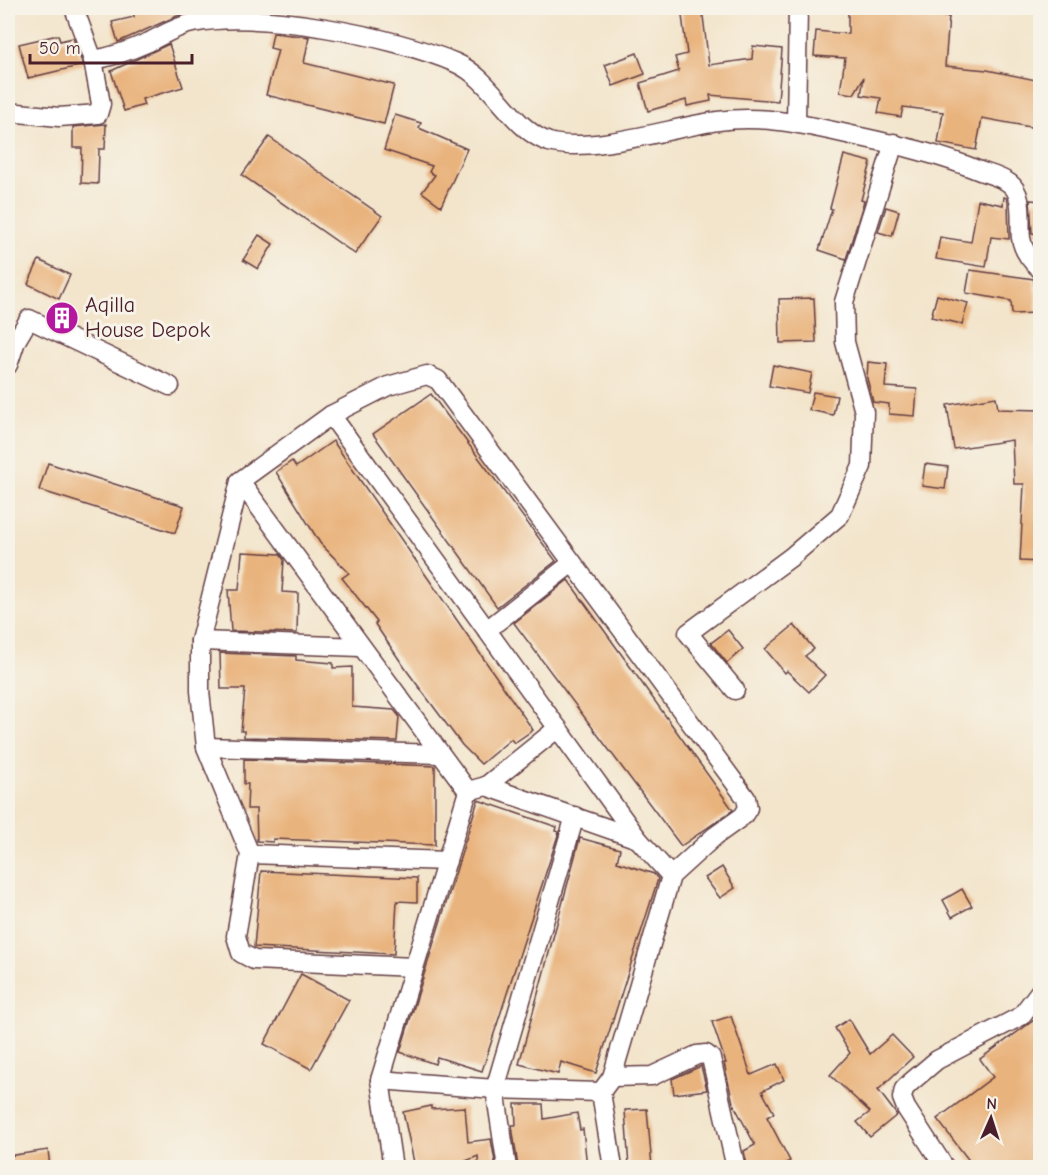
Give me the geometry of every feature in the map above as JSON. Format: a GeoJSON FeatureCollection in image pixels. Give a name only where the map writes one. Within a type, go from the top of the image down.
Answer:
{"type":"FeatureCollection","features":[{"type":"Feature","properties":{"kind":"street"},"geometry":{"type":"LineString","coordinates":[[8,112],[59,117],[98,114],[101,104],[93,60],[74,8]]}},
{"type":"Feature","properties":{"kind":"street"},"geometry":{"type":"LineString","coordinates":[[796,122],[798,8]]}},
{"type":"Feature","properties":{"kind":"street"},"geometry":{"type":"LineString","coordinates":[[93,60],[124,52],[191,23],[244,18],[346,33],[399,44],[456,63],[483,81],[530,130],[550,142],[575,144],[614,140],[720,120],[796,122],[894,144],[960,163],[1008,182],[1015,188],[1018,196],[1021,239],[1027,255],[1041,270]]}},
{"type":"Feature","properties":{"kind":"street"},"geometry":{"type":"LineString","coordinates":[[735,690],[688,633],[791,556],[840,515],[862,466],[864,412],[845,342],[844,302],[894,144]]}},
{"type":"Feature","properties":{"kind":"street"},"geometry":{"type":"LineString","coordinates":[[8,359],[28,319],[170,386]]}},
{"type":"Feature","properties":{"kind":"street"},"geometry":{"type":"LineString","coordinates":[[414,967],[254,960],[241,953],[236,936],[250,854],[206,747],[200,691],[200,641],[240,481],[331,415],[414,377],[427,375],[438,380],[746,798],[747,808],[743,816],[715,836],[671,876],[606,1085],[613,1167]]}},
{"type":"Feature","properties":{"kind":"street"},"geometry":{"type":"LineString","coordinates":[[331,415],[638,839],[671,876]]}},
{"type":"Feature","properties":{"kind":"street"},"geometry":{"type":"LineString","coordinates":[[240,481],[440,754],[477,789],[575,816],[638,839]]}},
{"type":"Feature","properties":{"kind":"street"},"geometry":{"type":"LineString","coordinates":[[488,629],[572,563]]}},
{"type":"Feature","properties":{"kind":"street"},"geometry":{"type":"LineString","coordinates":[[200,641],[360,646]]}},
{"type":"Feature","properties":{"kind":"street"},"geometry":{"type":"LineString","coordinates":[[393,1167],[380,1080],[447,861],[477,789],[558,728]]}},
{"type":"Feature","properties":{"kind":"street"},"geometry":{"type":"LineString","coordinates":[[206,747],[440,754]]}},
{"type":"Feature","properties":{"kind":"street"},"geometry":{"type":"LineString","coordinates":[[507,1167],[495,1089],[575,816]]}},
{"type":"Feature","properties":{"kind":"street"},"geometry":{"type":"LineString","coordinates":[[250,854],[447,861]]}},
{"type":"Feature","properties":{"kind":"street"},"geometry":{"type":"LineString","coordinates":[[945,1167],[906,1108],[902,1098],[904,1089],[937,1060],[1021,1016],[1041,991]]}},
{"type":"Feature","properties":{"kind":"street"},"geometry":{"type":"LineString","coordinates":[[380,1080],[495,1089],[606,1085],[652,1076],[697,1055],[706,1054],[711,1058],[736,1167]]}},
{"type":"Feature","properties":{"kind":"building"},"geometry":{"type":"Polygon","coordinates":[[[133,8],[203,8],[204,10],[177,16],[118,42],[112,22],[134,17],[133,8]]]}},
{"type":"Feature","properties":{"kind":"building"},"geometry":{"type":"Polygon","coordinates":[[[681,8],[702,8],[709,65],[752,59],[753,46],[782,49],[778,101],[710,95],[711,101],[687,106],[686,100],[648,111],[640,83],[679,71],[675,57],[687,54],[681,8]]]}},
{"type":"Feature","properties":{"kind":"building"},"geometry":{"type":"Polygon","coordinates":[[[848,8],[926,8],[926,15],[949,17],[945,66],[987,70],[1041,81],[1041,129],[982,118],[976,150],[938,143],[943,112],[903,107],[901,117],[878,113],[881,98],[861,95],[864,77],[854,94],[840,92],[845,58],[814,56],[816,31],[848,34],[848,8]]]}},
{"type":"Feature","properties":{"kind":"building"},"geometry":{"type":"Polygon","coordinates":[[[273,33],[309,37],[304,63],[394,85],[384,124],[266,95],[278,50],[270,48],[273,33]]]}},
{"type":"Feature","properties":{"kind":"building"},"geometry":{"type":"Polygon","coordinates":[[[58,35],[60,41],[73,38],[83,65],[28,78],[19,44],[58,35]]]}},
{"type":"Feature","properties":{"kind":"building"},"geometry":{"type":"Polygon","coordinates":[[[169,44],[183,87],[142,99],[144,105],[124,111],[111,71],[169,44]]]}},
{"type":"Feature","properties":{"kind":"building"},"geometry":{"type":"Polygon","coordinates":[[[637,53],[645,74],[613,86],[605,65],[637,53]]]}},
{"type":"Feature","properties":{"kind":"building"},"geometry":{"type":"Polygon","coordinates":[[[395,115],[421,123],[419,128],[467,149],[441,206],[422,192],[435,175],[429,172],[432,166],[384,150],[395,115]]]}},
{"type":"Feature","properties":{"kind":"building"},"geometry":{"type":"Polygon","coordinates":[[[106,124],[105,149],[99,149],[98,184],[81,183],[82,148],[73,148],[73,127],[106,124]]]}},
{"type":"Feature","properties":{"kind":"building"},"geometry":{"type":"Polygon","coordinates":[[[269,137],[382,216],[355,254],[242,175],[269,137]]]}},
{"type":"Feature","properties":{"kind":"building"},"geometry":{"type":"Polygon","coordinates":[[[844,155],[871,162],[861,200],[864,201],[846,259],[819,250],[832,209],[830,208],[844,155]]]}},
{"type":"Feature","properties":{"kind":"building"},"geometry":{"type":"Polygon","coordinates":[[[1004,197],[1007,198],[1008,203],[1009,239],[991,237],[986,267],[936,259],[940,237],[971,242],[978,200],[1003,205],[1004,197]]]}},
{"type":"Feature","properties":{"kind":"building"},"geometry":{"type":"Polygon","coordinates":[[[1030,200],[1041,201],[1041,234],[1032,233],[1030,200]]]}},
{"type":"Feature","properties":{"kind":"building"},"geometry":{"type":"Polygon","coordinates":[[[886,207],[899,211],[892,236],[878,232],[886,207]]]}},
{"type":"Feature","properties":{"kind":"building"},"geometry":{"type":"Polygon","coordinates":[[[259,235],[273,244],[258,269],[243,260],[259,235]]]}},
{"type":"Feature","properties":{"kind":"building"},"geometry":{"type":"Polygon","coordinates":[[[39,260],[70,275],[59,299],[28,284],[39,260]]]}},
{"type":"Feature","properties":{"kind":"building"},"geometry":{"type":"Polygon","coordinates":[[[970,270],[1034,279],[1037,313],[1012,314],[1011,301],[966,293],[970,270]]]}},
{"type":"Feature","properties":{"kind":"building"},"geometry":{"type":"Polygon","coordinates":[[[937,295],[968,303],[962,324],[931,317],[937,295]]]}},
{"type":"Feature","properties":{"kind":"building"},"geometry":{"type":"Polygon","coordinates":[[[814,298],[816,342],[780,343],[779,299],[814,298]]]}},
{"type":"Feature","properties":{"kind":"building"},"geometry":{"type":"Polygon","coordinates":[[[868,362],[887,364],[885,387],[917,389],[915,416],[889,414],[889,404],[873,402],[867,378],[868,362]]]}},
{"type":"Feature","properties":{"kind":"building"},"geometry":{"type":"Polygon","coordinates":[[[773,365],[812,373],[808,393],[769,386],[773,365]]]}},
{"type":"Feature","properties":{"kind":"building"},"geometry":{"type":"Polygon","coordinates":[[[813,392],[837,396],[833,415],[809,410],[813,392]]]}},
{"type":"Feature","properties":{"kind":"building"},"geometry":{"type":"Polygon","coordinates":[[[431,394],[556,561],[497,607],[373,434],[431,394]]]}},
{"type":"Feature","properties":{"kind":"building"},"geometry":{"type":"Polygon","coordinates":[[[996,397],[998,409],[1041,410],[1041,436],[1038,436],[1041,562],[1020,561],[1024,484],[1014,484],[1012,440],[954,449],[947,405],[996,397]]]}},
{"type":"Feature","properties":{"kind":"building"},"geometry":{"type":"Polygon","coordinates":[[[333,441],[533,730],[514,743],[511,739],[481,764],[462,745],[407,671],[375,624],[377,622],[342,578],[349,573],[320,543],[276,472],[292,461],[296,467],[333,441]]]}},
{"type":"Feature","properties":{"kind":"building"},"geometry":{"type":"Polygon","coordinates":[[[48,463],[184,506],[175,533],[39,490],[48,463]]]}},
{"type":"Feature","properties":{"kind":"building"},"geometry":{"type":"Polygon","coordinates":[[[925,464],[948,467],[945,489],[922,486],[925,464]]]}},
{"type":"Feature","properties":{"kind":"building"},"geometry":{"type":"Polygon","coordinates":[[[242,552],[280,554],[284,560],[282,592],[298,593],[297,633],[231,631],[228,590],[239,590],[242,552]]]}},
{"type":"Feature","properties":{"kind":"building"},"geometry":{"type":"Polygon","coordinates":[[[568,580],[733,810],[681,846],[514,623],[568,580]]]}},
{"type":"Feature","properties":{"kind":"building"},"geometry":{"type":"Polygon","coordinates":[[[794,625],[814,649],[805,656],[825,675],[809,692],[787,671],[785,673],[765,649],[794,625]]]}},
{"type":"Feature","properties":{"kind":"building"},"geometry":{"type":"Polygon","coordinates":[[[728,630],[743,649],[727,663],[711,643],[728,630]]]}},
{"type":"Feature","properties":{"kind":"building"},"geometry":{"type":"Polygon","coordinates":[[[220,653],[296,656],[296,660],[333,663],[333,668],[352,667],[352,707],[394,710],[399,716],[397,741],[244,737],[244,731],[241,731],[245,689],[221,689],[220,653]]]}},
{"type":"Feature","properties":{"kind":"building"},"geometry":{"type":"Polygon","coordinates":[[[244,759],[435,766],[435,845],[273,839],[273,842],[257,841],[256,809],[247,809],[248,784],[244,784],[244,759]]]}},
{"type":"Feature","properties":{"kind":"building"},"geometry":{"type":"Polygon","coordinates":[[[478,800],[557,827],[556,831],[559,832],[482,1071],[437,1057],[435,1064],[400,1052],[478,800]]]}},
{"type":"Feature","properties":{"kind":"building"},"geometry":{"type":"Polygon","coordinates":[[[580,838],[620,849],[617,862],[654,874],[658,879],[596,1073],[561,1062],[558,1074],[519,1064],[580,838]]]}},
{"type":"Feature","properties":{"kind":"building"},"geometry":{"type":"Polygon","coordinates":[[[722,867],[735,888],[720,898],[705,878],[722,867]]]}},
{"type":"Feature","properties":{"kind":"building"},"geometry":{"type":"Polygon","coordinates":[[[261,871],[417,878],[417,902],[397,901],[394,954],[254,947],[261,871]]]}},
{"type":"Feature","properties":{"kind":"building"},"geometry":{"type":"Polygon","coordinates":[[[962,889],[972,906],[952,917],[943,900],[962,889]]]}},
{"type":"Feature","properties":{"kind":"building"},"geometry":{"type":"Polygon","coordinates":[[[301,974],[349,1000],[311,1069],[264,1044],[301,974]]]}},
{"type":"Feature","properties":{"kind":"building"},"geometry":{"type":"Polygon","coordinates":[[[1041,1015],[1041,1167],[974,1167],[937,1119],[993,1077],[980,1059],[1041,1015]]]}},
{"type":"Feature","properties":{"kind":"building"},"geometry":{"type":"Polygon","coordinates":[[[731,1016],[751,1075],[777,1064],[784,1080],[762,1091],[774,1113],[767,1117],[790,1161],[778,1167],[747,1167],[744,1151],[755,1145],[733,1103],[724,1063],[726,1063],[712,1022],[731,1016]]]}},
{"type":"Feature","properties":{"kind":"building"},"geometry":{"type":"Polygon","coordinates":[[[849,1019],[870,1054],[892,1035],[913,1057],[878,1090],[897,1115],[870,1137],[857,1122],[870,1112],[830,1075],[850,1053],[835,1028],[849,1019]]]}},
{"type":"Feature","properties":{"kind":"building"},"geometry":{"type":"Polygon","coordinates":[[[701,1066],[707,1090],[674,1094],[672,1079],[701,1066]]]}},
{"type":"Feature","properties":{"kind":"building"},"geometry":{"type":"Polygon","coordinates":[[[515,1104],[543,1104],[544,1119],[577,1113],[580,1130],[583,1129],[587,1167],[518,1167],[512,1125],[516,1125],[515,1104]]]}},
{"type":"Feature","properties":{"kind":"building"},"geometry":{"type":"Polygon","coordinates":[[[431,1106],[431,1109],[465,1107],[468,1142],[491,1139],[496,1167],[479,1167],[478,1156],[451,1167],[415,1167],[403,1112],[431,1106]]]}},
{"type":"Feature","properties":{"kind":"building"},"geometry":{"type":"Polygon","coordinates":[[[647,1109],[652,1167],[629,1167],[625,1110],[647,1109]]]}},
{"type":"Feature","properties":{"kind":"building"},"geometry":{"type":"Polygon","coordinates":[[[48,1150],[50,1167],[8,1167],[8,1156],[48,1150]]]}},
{"type":"Feature","properties":{"kind":"place","name":"Aqilla House Depok"},"geometry":{"type":"Point","coordinates":[62,318]}}]}
